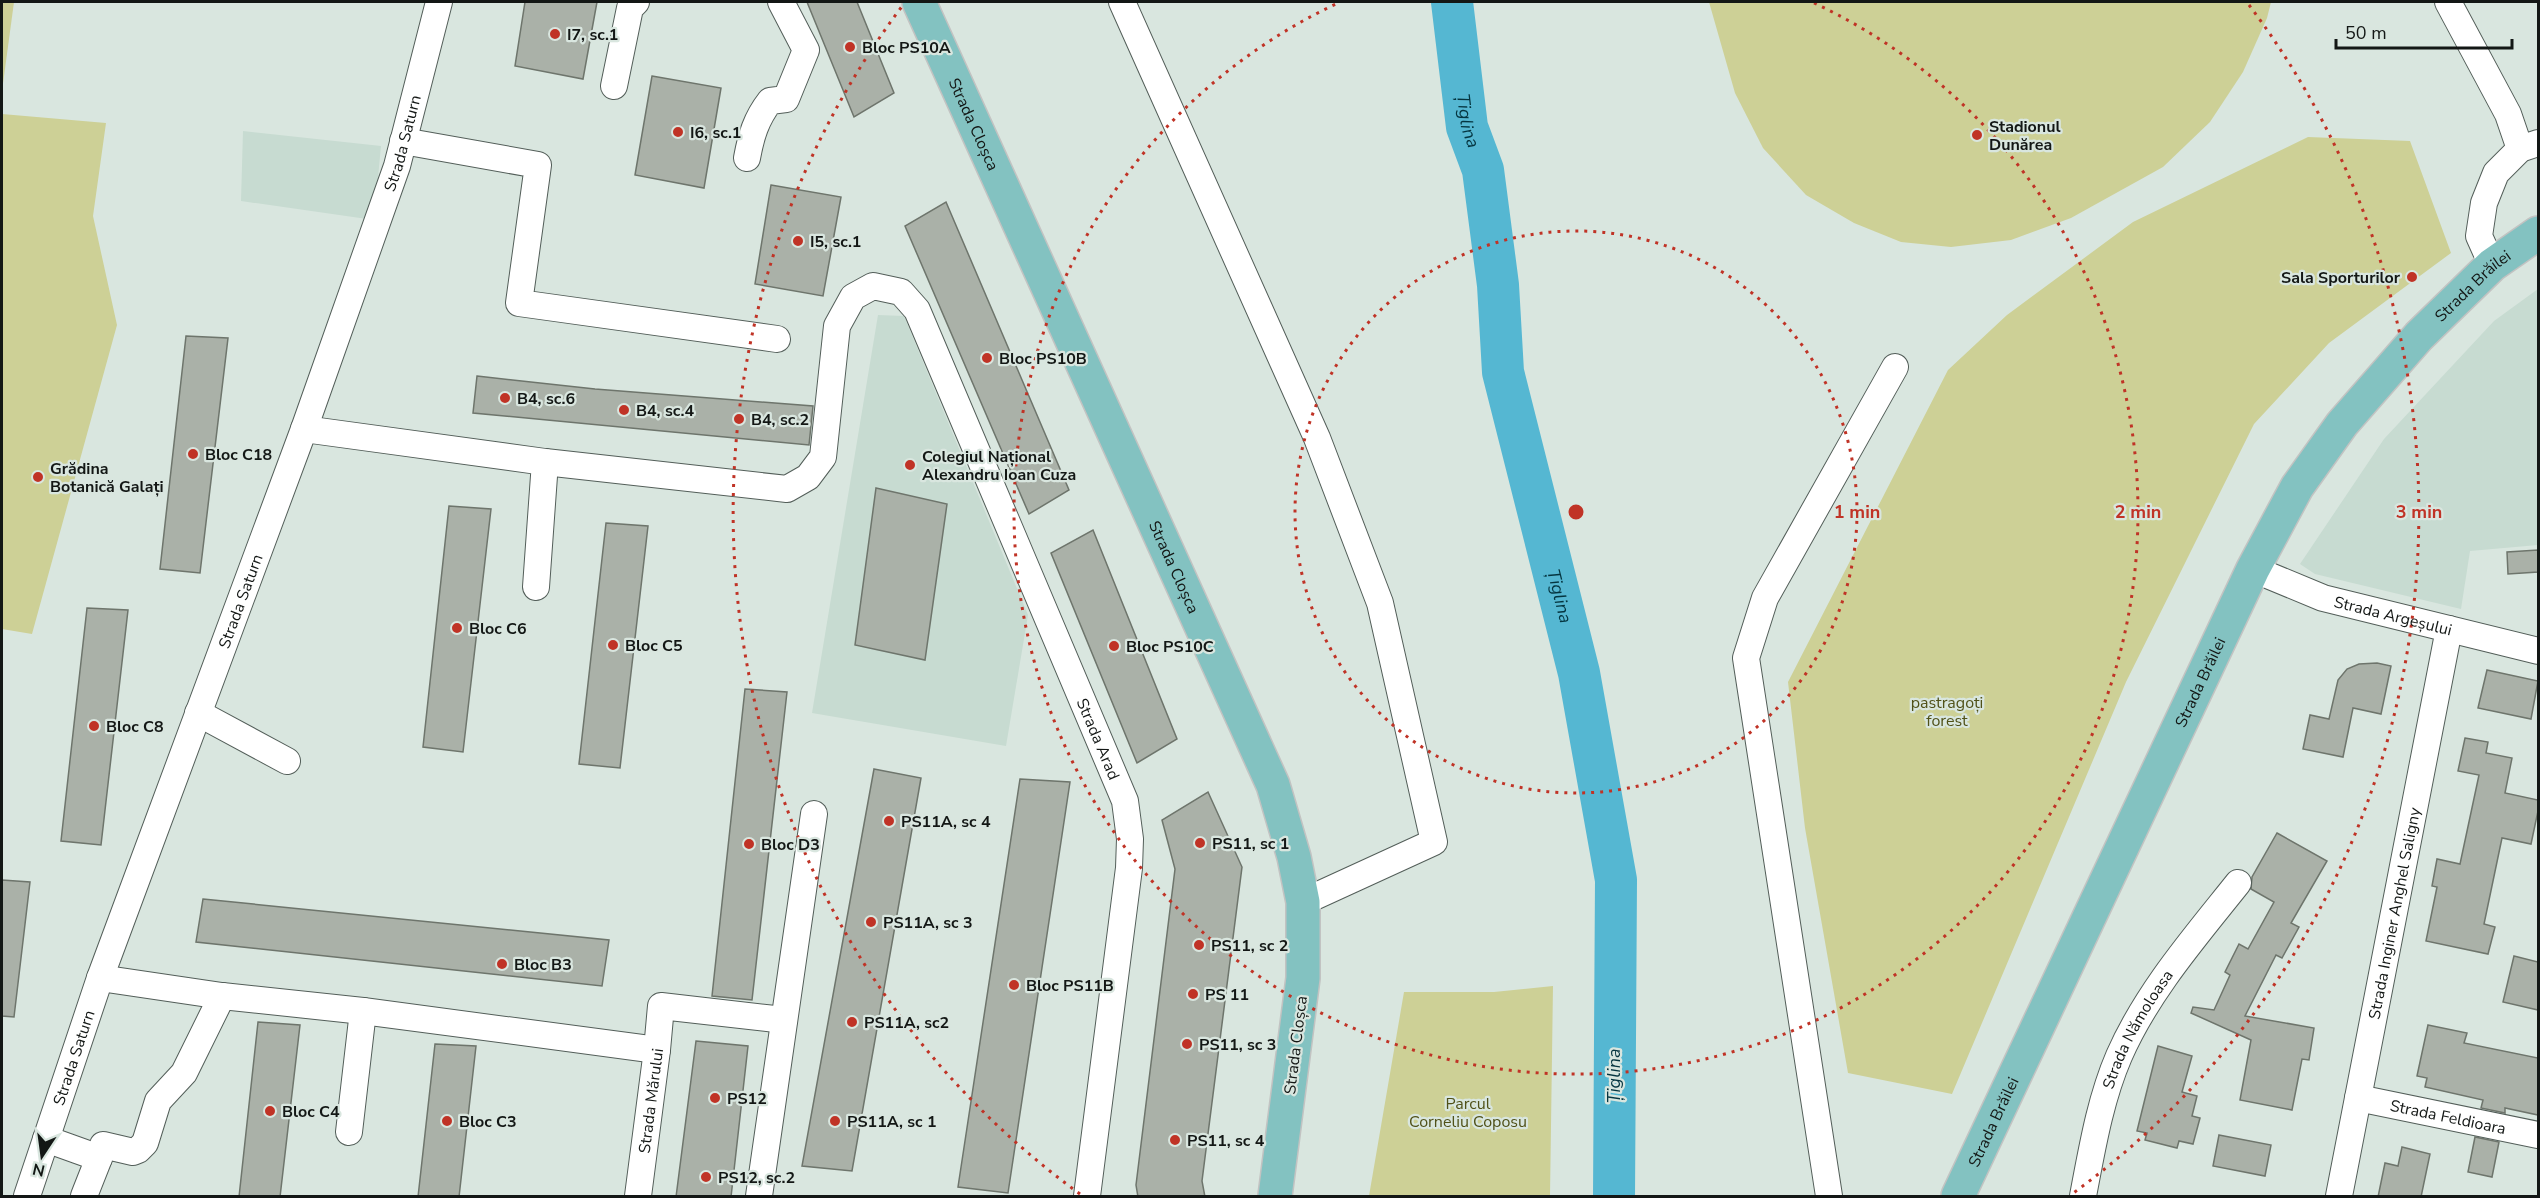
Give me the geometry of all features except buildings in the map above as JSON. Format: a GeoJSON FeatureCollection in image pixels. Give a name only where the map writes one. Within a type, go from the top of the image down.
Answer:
{"type":"FeatureCollection","features":[{"type":"Feature","properties":{"kind":"main road","name":"Strada Cloșca"},"geometry":{"type":"LineString","coordinates":[[919,2],[1273,785],[1294,857],[1303,902],[1303,978],[1275,1197]]}},
{"type":"Feature","properties":{"kind":"main road","name":"Strada Brăilei"},"geometry":{"type":"LineString","coordinates":[[1958,1197],[2253,569],[2297,487],[2342,424],[2419,336],[2492,266],[2538,233]]}},
{"type":"Feature","properties":{"kind":"street","name":"Strada Saturn"},"geometry":{"type":"LineString","coordinates":[[27,1197],[100,978],[304,429],[397,166],[439,2]]}},
{"type":"Feature","properties":{"kind":"street"},"geometry":{"type":"LineString","coordinates":[[614,86],[630,8],[636,2]]}},
{"type":"Feature","properties":{"kind":"street"},"geometry":{"type":"LineString","coordinates":[[747,158],[752,133],[760,114],[770,101],[786,99],[806,50],[781,2]]}},
{"type":"Feature","properties":{"kind":"street"},"geometry":{"type":"LineString","coordinates":[[1122,2],[1317,438],[1380,603],[1434,842],[1303,902]]}},
{"type":"Feature","properties":{"kind":"street"},"geometry":{"type":"LineString","coordinates":[[2448,2],[2508,114],[2529,146],[2496,173],[2484,203],[2479,236],[2492,266]]}},
{"type":"Feature","properties":{"kind":"street"},"geometry":{"type":"LineString","coordinates":[[403,141],[538,165],[519,303],[777,339]]}},
{"type":"Feature","properties":{"kind":"street","name":"Strada Arad"},"geometry":{"type":"LineString","coordinates":[[545,462],[787,489],[808,477],[823,457],[837,326],[853,297],[873,286],[901,292],[917,310],[1125,801],[1130,839],[1129,868],[1087,1197]]}},
{"type":"Feature","properties":{"kind":"street"},"geometry":{"type":"LineString","coordinates":[[1829,1197],[1746,658],[1765,598],[1895,367]]}},
{"type":"Feature","properties":{"kind":"street"},"geometry":{"type":"LineString","coordinates":[[304,429],[545,462],[536,587]]}},
{"type":"Feature","properties":{"kind":"street","name":"Strada Argeșului"},"geometry":{"type":"LineString","coordinates":[[2253,569],[2323,598],[2538,651]]}},
{"type":"Feature","properties":{"kind":"street","name":"Strada Inginer Anghel Saligny"},"geometry":{"type":"LineString","coordinates":[[2339,1197],[2449,629]]}},
{"type":"Feature","properties":{"kind":"street"},"geometry":{"type":"LineString","coordinates":[[198,713],[287,761]]}},
{"type":"Feature","properties":{"kind":"street"},"geometry":{"type":"LineString","coordinates":[[759,1197],[814,814]]}},
{"type":"Feature","properties":{"kind":"street","name":"Strada Nămoloasa"},"geometry":{"type":"LineString","coordinates":[[2083,1197],[2105,1096],[2119,1056],[2136,1021],[2184,951],[2238,884]]}},
{"type":"Feature","properties":{"kind":"street"},"geometry":{"type":"LineString","coordinates":[[100,978],[222,996],[363,1011],[657,1050]]}},
{"type":"Feature","properties":{"kind":"street"},"geometry":{"type":"LineString","coordinates":[[84,1197],[104,1145],[133,1152],[145,1143],[158,1101],[184,1072],[222,996]]}},
{"type":"Feature","properties":{"kind":"street","name":"Strada Mărului"},"geometry":{"type":"LineString","coordinates":[[638,1197],[661,1006],[784,1020]]}},
{"type":"Feature","properties":{"kind":"street"},"geometry":{"type":"LineString","coordinates":[[349,1132],[363,1011]]}},
{"type":"Feature","properties":{"kind":"street","name":"Strada Feldioara"},"geometry":{"type":"LineString","coordinates":[[2358,1098],[2538,1135]]}},
{"type":"Feature","properties":{"kind":"street"},"geometry":{"type":"LineString","coordinates":[[46,1139],[99,1158]]}},
{"type":"Feature","properties":{"kind":"shaded area"},"geometry":{"type":"Polygon","coordinates":[[[243,131],[381,146],[374,220],[241,201],[243,131]]]}},
{"type":"Feature","properties":{"kind":"shaded area"},"geometry":{"type":"Polygon","coordinates":[[[2538,289],[2538,545],[2470,551],[2461,609],[2315,574],[2300,564],[2384,439],[2494,321],[2538,289]]]}},
{"type":"Feature","properties":{"kind":"shaded area","name":"Colegiul Național Alexandru Ioan Cuza"},"geometry":{"type":"Polygon","coordinates":[[[878,315],[904,316],[1028,615],[1006,746],[812,713],[878,315]]]}},
{"type":"Feature","properties":{"kind":"green space"},"geometry":{"type":"Polygon","coordinates":[[[2,2],[14,2],[2,91],[2,2]]]}},
{"type":"Feature","properties":{"kind":"green space","name":"Stadionul Dunărea"},"geometry":{"type":"Polygon","coordinates":[[[1709,2],[2271,2],[2267,18],[2243,72],[2210,122],[2163,167],[2071,218],[2011,240],[1951,247],[1901,242],[1854,223],[1806,195],[1763,148],[1735,93],[1709,2]]]}},
{"type":"Feature","properties":{"kind":"green space","name":"Grădina Botanică Galați"},"geometry":{"type":"Polygon","coordinates":[[[2,114],[106,123],[93,216],[117,325],[32,634],[2,629],[2,114]]]}},
{"type":"Feature","properties":{"kind":"green space","name":"pastragoți forest"},"geometry":{"type":"Polygon","coordinates":[[[2308,137],[2410,141],[2451,253],[2329,343],[2254,424],[2126,682],[1952,1094],[1848,1073],[1805,828],[1788,682],[1948,370],[2007,315],[2133,222],[2308,137]]]}},
{"type":"Feature","properties":{"kind":"green space","name":"Parcul Corneliu Coposu"},"geometry":{"type":"Polygon","coordinates":[[[1553,986],[1550,1196],[1369,1196],[1404,992],[1494,992],[1553,986]]]}},
{"type":"Feature","properties":{"kind":"waterway","name":"Țiglina"},"geometry":{"type":"LineString","coordinates":[[1452,2],[1467,127],[1483,170],[1498,285],[1503,372],[1579,673],[1616,880],[1614,1196]]}},
{"type":"Feature","properties":{"kind":"place","name":"I7, sc.1"},"geometry":{"type":"Point","coordinates":[555,34]}},
{"type":"Feature","properties":{"kind":"place","name":"Bloc PS10A"},"geometry":{"type":"Point","coordinates":[850,47]}},
{"type":"Feature","properties":{"kind":"place","name":"I6, sc.1"},"geometry":{"type":"Point","coordinates":[678,132]}},
{"type":"Feature","properties":{"kind":"place","name":"Stadionul Dunărea"},"geometry":{"type":"Point","coordinates":[1977,135]}},
{"type":"Feature","properties":{"kind":"place","name":"I5, sc.1"},"geometry":{"type":"Point","coordinates":[798,241]}},
{"type":"Feature","properties":{"kind":"place","name":"Sala Sporturilor"},"geometry":{"type":"Point","coordinates":[2412,277]}},
{"type":"Feature","properties":{"kind":"place","name":"Bloc PS10B"},"geometry":{"type":"Point","coordinates":[987,358]}},
{"type":"Feature","properties":{"kind":"place","name":"B4, sc.6"},"geometry":{"type":"Point","coordinates":[505,398]}},
{"type":"Feature","properties":{"kind":"place","name":"B4, sc.4"},"geometry":{"type":"Point","coordinates":[624,410]}},
{"type":"Feature","properties":{"kind":"place","name":"B4, sc.2"},"geometry":{"type":"Point","coordinates":[739,419]}},
{"type":"Feature","properties":{"kind":"place","name":"Bloc C18"},"geometry":{"type":"Point","coordinates":[193,454]}},
{"type":"Feature","properties":{"kind":"place","name":"Colegiul Național Alexandru Ioan Cuza"},"geometry":{"type":"Point","coordinates":[910,465]}},
{"type":"Feature","properties":{"kind":"place","name":"Grădina Botanică Galați"},"geometry":{"type":"Point","coordinates":[38,477]}},
{"type":"Feature","properties":{"kind":"place","name":"Bloc C6"},"geometry":{"type":"Point","coordinates":[457,628]}},
{"type":"Feature","properties":{"kind":"place","name":"Bloc C5"},"geometry":{"type":"Point","coordinates":[613,645]}},
{"type":"Feature","properties":{"kind":"place","name":"Bloc PS10C"},"geometry":{"type":"Point","coordinates":[1114,646]}},
{"type":"Feature","properties":{"kind":"place","name":"Bloc C8"},"geometry":{"type":"Point","coordinates":[94,726]}},
{"type":"Feature","properties":{"kind":"place","name":"PS11A, sc 4"},"geometry":{"type":"Point","coordinates":[889,821]}},
{"type":"Feature","properties":{"kind":"place","name":"PS11, sc 1"},"geometry":{"type":"Point","coordinates":[1200,843]}},
{"type":"Feature","properties":{"kind":"place","name":"Bloc D3"},"geometry":{"type":"Point","coordinates":[749,844]}},
{"type":"Feature","properties":{"kind":"place","name":"PS11A, sc 3"},"geometry":{"type":"Point","coordinates":[871,922]}},
{"type":"Feature","properties":{"kind":"place","name":"PS11, sc 2"},"geometry":{"type":"Point","coordinates":[1199,945]}},
{"type":"Feature","properties":{"kind":"place","name":"Bloc B3"},"geometry":{"type":"Point","coordinates":[502,964]}},
{"type":"Feature","properties":{"kind":"place","name":"Bloc PS11B"},"geometry":{"type":"Point","coordinates":[1014,985]}},
{"type":"Feature","properties":{"kind":"place","name":"PS 11"},"geometry":{"type":"Point","coordinates":[1193,994]}},
{"type":"Feature","properties":{"kind":"place","name":"PS11A, sc2"},"geometry":{"type":"Point","coordinates":[852,1022]}},
{"type":"Feature","properties":{"kind":"place","name":"PS11, sc 3"},"geometry":{"type":"Point","coordinates":[1187,1044]}},
{"type":"Feature","properties":{"kind":"place","name":"PS12"},"geometry":{"type":"Point","coordinates":[715,1098]}},
{"type":"Feature","properties":{"kind":"place","name":"Bloc C4"},"geometry":{"type":"Point","coordinates":[270,1111]}},
{"type":"Feature","properties":{"kind":"place","name":"Bloc C3"},"geometry":{"type":"Point","coordinates":[447,1121]}},
{"type":"Feature","properties":{"kind":"place","name":"PS11A, sc 1"},"geometry":{"type":"Point","coordinates":[835,1121]}},
{"type":"Feature","properties":{"kind":"place","name":"PS11, sc 4"},"geometry":{"type":"Point","coordinates":[1175,1140]}},
{"type":"Feature","properties":{"kind":"place","name":"PS12, sc.2"},"geometry":{"type":"Point","coordinates":[706,1177]}}]}
